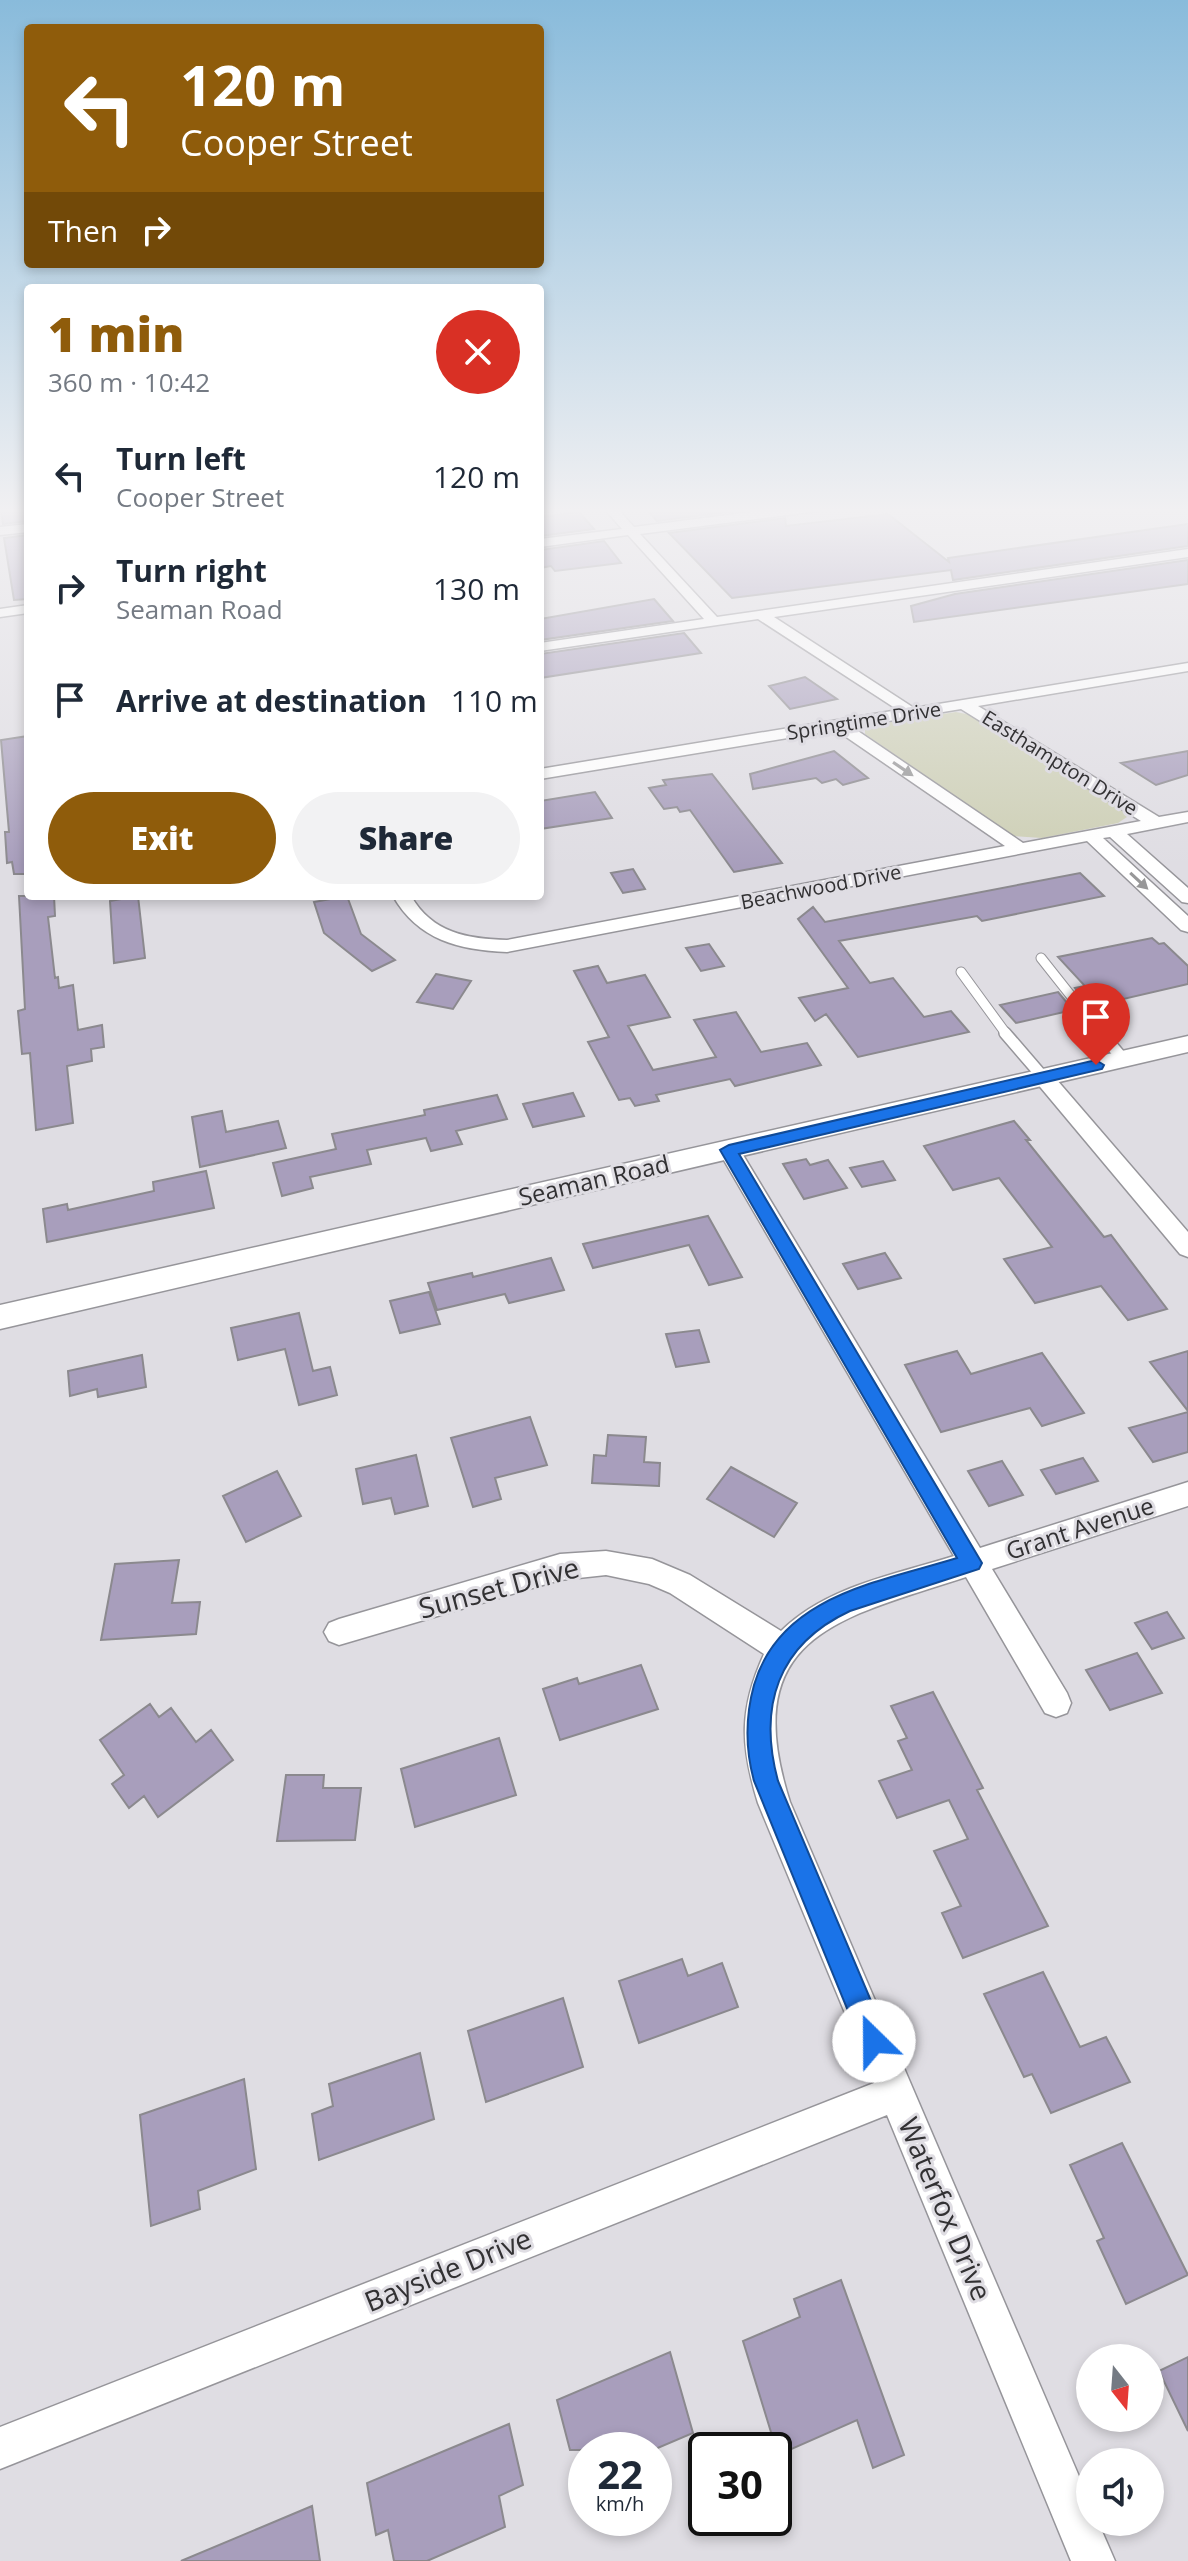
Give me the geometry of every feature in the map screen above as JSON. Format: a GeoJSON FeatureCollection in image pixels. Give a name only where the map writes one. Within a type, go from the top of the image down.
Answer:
{"type":"FeatureCollection","features":[{"type":"Feature","properties":{"kind":"street"},"geometry":{"type":"LineString","coordinates":[[544,646],[683,627]]}},
{"type":"Feature","properties":{"kind":"street"},"geometry":{"type":"LineString","coordinates":[[779,627],[912,713]]}},
{"type":"Feature","properties":{"kind":"street","name":"Springtime Drive"},"geometry":{"type":"LineString","coordinates":[[544,773],[1188,667]]}},
{"type":"Feature","properties":{"kind":"street","name":"Easthampton Drive"},"geometry":{"type":"LineString","coordinates":[[964,704],[1156,823]]}},
{"type":"Feature","properties":{"kind":"street"},"geometry":{"type":"LineString","coordinates":[[839,725],[1020,849]]}},
{"type":"Feature","properties":{"kind":"street","name":"Beachwood Drive"},"geometry":{"type":"LineString","coordinates":[[405,900],[421,923],[454,940],[489,946],[524,944],[1188,817]]}},
{"type":"Feature","properties":{"kind":"street","name":"Easthampton Drive"},"geometry":{"type":"LineString","coordinates":[[1114,831],[1188,898]]}},
{"type":"Feature","properties":{"kind":"street","name":"Easthampton Drive"},"geometry":{"type":"LineString","coordinates":[[1091,836],[1188,926]]}},
{"type":"Feature","properties":{"kind":"street","name":"Seaman Road"},"geometry":{"type":"LineString","coordinates":[[0,1317],[1188,1044]]}},
{"type":"Feature","properties":{"kind":"street"},"geometry":{"type":"LineString","coordinates":[[1043,1077],[1188,1248]]}},
{"type":"Feature","properties":{"kind":"street"},"geometry":{"type":"LineString","coordinates":[[729,1150],[1056,1703]]}},
{"type":"Feature","properties":{"kind":"street","name":"Grant Avenue"},"geometry":{"type":"LineString","coordinates":[[971,1563],[1188,1494]]}},
{"type":"Feature","properties":{"kind":"street","name":"Sunset Drive"},"geometry":{"type":"LineString","coordinates":[[339,1632],[560,1567],[606,1563],[652,1572],[680,1584],[783,1649]]}},
{"type":"Feature","properties":{"kind":"street","name":"Waterfox Drive"},"geometry":{"type":"LineString","coordinates":[[971,1563],[845,1603],[821,1613],[800,1630],[770,1669],[759,1710],[759,1757],[774,1803],[1093,2561]]}},
{"type":"Feature","properties":{"kind":"street","name":"Bayside Drive"},"geometry":{"type":"LineString","coordinates":[[0,2448],[896,2093]]}},
{"type":"Feature","properties":{"kind":"lane"},"geometry":{"type":"LineString","coordinates":[[1041,958],[1068,990],[1076,1006],[1123,1059]]}},
{"type":"Feature","properties":{"kind":"lane"},"geometry":{"type":"LineString","coordinates":[[961,972],[1008,1037],[1043,1077]]}},
{"type":"Feature","properties":{"kind":"green space"},"geometry":{"type":"Polygon","coordinates":[[[956,712],[971,715],[1121,807],[1127,817],[1118,823],[1042,838],[1013,836],[865,734],[865,729],[872,725],[956,712]]]}},
{"type":"Feature","properties":{"kind":"building"},"geometry":{"type":"Polygon","coordinates":[[[544,627],[634,627],[544,639],[544,627]]]}},
{"type":"Feature","properties":{"kind":"building"},"geometry":{"type":"Polygon","coordinates":[[[684,633],[701,653],[544,677],[544,653],[684,633]]]}},
{"type":"Feature","properties":{"kind":"building"},"geometry":{"type":"Polygon","coordinates":[[[805,677],[837,699],[790,709],[769,686],[805,677]]]}},
{"type":"Feature","properties":{"kind":"building"},"geometry":{"type":"Polygon","coordinates":[[[24,737],[24,874],[14,874],[12,862],[7,863],[5,832],[9,832],[1,740],[24,737]]]}},
{"type":"Feature","properties":{"kind":"building"},"geometry":{"type":"Polygon","coordinates":[[[834,751],[868,778],[843,785],[836,779],[822,783],[816,778],[753,789],[750,774],[834,751]]]}},
{"type":"Feature","properties":{"kind":"building"},"geometry":{"type":"Polygon","coordinates":[[[1188,751],[1188,775],[1156,785],[1121,763],[1188,751]]]}},
{"type":"Feature","properties":{"kind":"building"},"geometry":{"type":"Polygon","coordinates":[[[712,774],[782,863],[734,872],[690,810],[680,812],[677,807],[664,809],[649,788],[666,785],[663,780],[712,774]]]}},
{"type":"Feature","properties":{"kind":"building"},"geometry":{"type":"Polygon","coordinates":[[[595,792],[612,818],[544,828],[544,800],[595,792]]]}},
{"type":"Feature","properties":{"kind":"building"},"geometry":{"type":"Polygon","coordinates":[[[633,869],[645,889],[623,893],[611,873],[633,869]]]}},
{"type":"Feature","properties":{"kind":"building"},"geometry":{"type":"Polygon","coordinates":[[[1080,873],[1104,896],[982,921],[977,916],[839,941],[870,983],[893,978],[924,1017],[951,1011],[969,1032],[858,1057],[826,1014],[815,1021],[799,998],[848,988],[798,919],[813,907],[825,922],[1080,873]]]}},
{"type":"Feature","properties":{"kind":"building"},"geometry":{"type":"Polygon","coordinates":[[[19,896],[24,896],[24,900],[54,900],[55,916],[48,917],[55,978],[58,977],[59,988],[73,985],[78,1030],[102,1025],[104,1047],[91,1049],[92,1061],[67,1066],[73,1123],[36,1130],[30,1053],[22,1054],[18,1011],[25,1009],[19,896]]]}},
{"type":"Feature","properties":{"kind":"building"},"geometry":{"type":"Polygon","coordinates":[[[138,900],[145,958],[114,963],[110,901],[138,900]]]}},
{"type":"Feature","properties":{"kind":"building"},"geometry":{"type":"Polygon","coordinates":[[[348,900],[361,934],[395,960],[372,971],[324,933],[314,902],[348,900]]]}},
{"type":"Feature","properties":{"kind":"building"},"geometry":{"type":"Polygon","coordinates":[[[1152,938],[1159,944],[1164,943],[1188,966],[1188,984],[1089,1007],[1075,988],[1085,986],[1058,957],[1152,938]]]}},
{"type":"Feature","properties":{"kind":"building"},"geometry":{"type":"Polygon","coordinates":[[[709,944],[724,966],[701,971],[686,948],[709,944]]]}},
{"type":"Feature","properties":{"kind":"building"},"geometry":{"type":"Polygon","coordinates":[[[598,966],[607,983],[645,975],[670,1017],[628,1026],[653,1070],[716,1057],[694,1020],[736,1012],[761,1052],[807,1043],[821,1065],[735,1086],[730,1079],[656,1095],[659,1101],[635,1106],[630,1098],[619,1100],[588,1042],[609,1037],[574,971],[598,966]]]}},
{"type":"Feature","properties":{"kind":"building"},"geometry":{"type":"Polygon","coordinates":[[[436,974],[471,981],[453,1009],[417,1002],[436,974]]]}},
{"type":"Feature","properties":{"kind":"building"},"geometry":{"type":"Polygon","coordinates":[[[1058,992],[1073,1010],[1016,1023],[1000,1005],[1058,992]]]}},
{"type":"Feature","properties":{"kind":"building"},"geometry":{"type":"Polygon","coordinates":[[[573,1093],[584,1116],[533,1127],[523,1104],[573,1093]]]}},
{"type":"Feature","properties":{"kind":"building"},"geometry":{"type":"Polygon","coordinates":[[[497,1095],[507,1119],[456,1131],[462,1144],[431,1151],[426,1138],[367,1150],[371,1164],[310,1177],[313,1188],[282,1196],[273,1163],[336,1149],[332,1134],[425,1115],[424,1110],[497,1095]]]}},
{"type":"Feature","properties":{"kind":"building"},"geometry":{"type":"Polygon","coordinates":[[[222,1111],[226,1132],[278,1121],[286,1148],[200,1167],[192,1117],[222,1111]]]}},
{"type":"Feature","properties":{"kind":"building"},"geometry":{"type":"Polygon","coordinates":[[[1014,1121],[1104,1237],[1111,1235],[1167,1309],[1128,1320],[1101,1286],[1035,1303],[1004,1259],[1052,1247],[999,1178],[953,1190],[924,1146],[1014,1121]]]}},
{"type":"Feature","properties":{"kind":"building"},"geometry":{"type":"Polygon","coordinates":[[[806,1159],[810,1165],[828,1160],[847,1188],[804,1199],[783,1164],[806,1159]]]}},
{"type":"Feature","properties":{"kind":"building"},"geometry":{"type":"Polygon","coordinates":[[[883,1161],[895,1180],[862,1187],[850,1168],[883,1161]]]}},
{"type":"Feature","properties":{"kind":"building"},"geometry":{"type":"Polygon","coordinates":[[[206,1171],[214,1208],[47,1242],[43,1209],[67,1204],[68,1210],[154,1191],[153,1182],[206,1171]]]}},
{"type":"Feature","properties":{"kind":"building"},"geometry":{"type":"Polygon","coordinates":[[[708,1216],[742,1277],[709,1285],[689,1245],[593,1268],[583,1244],[708,1216]]]}},
{"type":"Feature","properties":{"kind":"building"},"geometry":{"type":"Polygon","coordinates":[[[885,1253],[901,1278],[858,1289],[843,1264],[885,1253]]]}},
{"type":"Feature","properties":{"kind":"building"},"geometry":{"type":"Polygon","coordinates":[[[551,1258],[564,1290],[509,1303],[505,1294],[437,1310],[428,1283],[472,1273],[473,1277],[551,1258]]]}},
{"type":"Feature","properties":{"kind":"building"},"geometry":{"type":"Polygon","coordinates":[[[429,1292],[440,1324],[400,1333],[390,1301],[429,1292]]]}},
{"type":"Feature","properties":{"kind":"building"},"geometry":{"type":"Polygon","coordinates":[[[299,1313],[313,1371],[330,1367],[337,1395],[299,1405],[285,1349],[238,1360],[231,1328],[299,1313]]]}},
{"type":"Feature","properties":{"kind":"building"},"geometry":{"type":"Polygon","coordinates":[[[699,1330],[709,1362],[676,1367],[666,1334],[699,1330]]]}},
{"type":"Feature","properties":{"kind":"building"},"geometry":{"type":"Polygon","coordinates":[[[957,1351],[971,1374],[1042,1353],[1084,1413],[1042,1426],[1030,1408],[941,1432],[905,1365],[957,1351]]]}},
{"type":"Feature","properties":{"kind":"building"},"geometry":{"type":"Polygon","coordinates":[[[1188,1351],[1188,1411],[1150,1362],[1188,1351]]]}},
{"type":"Feature","properties":{"kind":"building"},"geometry":{"type":"Polygon","coordinates":[[[142,1355],[146,1387],[98,1397],[97,1389],[70,1396],[68,1371],[142,1355]]]}},
{"type":"Feature","properties":{"kind":"building"},"geometry":{"type":"Polygon","coordinates":[[[1188,1412],[1188,1452],[1153,1462],[1129,1428],[1188,1412]]]}},
{"type":"Feature","properties":{"kind":"building"},"geometry":{"type":"Polygon","coordinates":[[[530,1417],[547,1465],[495,1478],[501,1499],[473,1507],[451,1438],[530,1417]]]}},
{"type":"Feature","properties":{"kind":"building"},"geometry":{"type":"Polygon","coordinates":[[[608,1435],[646,1437],[644,1462],[660,1463],[659,1486],[592,1483],[594,1455],[606,1456],[608,1435]]]}},
{"type":"Feature","properties":{"kind":"building"},"geometry":{"type":"Polygon","coordinates":[[[416,1455],[428,1506],[395,1514],[391,1498],[363,1504],[356,1469],[416,1455]]]}},
{"type":"Feature","properties":{"kind":"building"},"geometry":{"type":"Polygon","coordinates":[[[1083,1458],[1098,1481],[1056,1494],[1041,1470],[1083,1458]]]}},
{"type":"Feature","properties":{"kind":"building"},"geometry":{"type":"Polygon","coordinates":[[[1002,1461],[1023,1495],[989,1506],[968,1471],[1002,1461]]]}},
{"type":"Feature","properties":{"kind":"building"},"geometry":{"type":"Polygon","coordinates":[[[731,1467],[797,1503],[774,1537],[707,1499],[731,1467]]]}},
{"type":"Feature","properties":{"kind":"building"},"geometry":{"type":"Polygon","coordinates":[[[277,1471],[301,1516],[246,1542],[223,1496],[277,1471]]]}},
{"type":"Feature","properties":{"kind":"building"},"geometry":{"type":"Polygon","coordinates":[[[179,1560],[172,1603],[200,1602],[196,1634],[101,1640],[115,1564],[179,1560]]]}},
{"type":"Feature","properties":{"kind":"building"},"geometry":{"type":"Polygon","coordinates":[[[1167,1612],[1184,1638],[1152,1649],[1135,1623],[1167,1612]]]}},
{"type":"Feature","properties":{"kind":"building"},"geometry":{"type":"Polygon","coordinates":[[[1137,1653],[1162,1693],[1110,1710],[1086,1670],[1137,1653]]]}},
{"type":"Feature","properties":{"kind":"building"},"geometry":{"type":"Polygon","coordinates":[[[641,1665],[658,1709],[560,1740],[543,1689],[577,1678],[579,1684],[641,1665]]]}},
{"type":"Feature","properties":{"kind":"building"},"geometry":{"type":"Polygon","coordinates":[[[933,1692],[983,1788],[977,1790],[1048,1926],[963,1958],[942,1913],[961,1906],[934,1851],[968,1839],[949,1800],[897,1818],[879,1781],[912,1770],[898,1741],[907,1738],[891,1706],[933,1692]]]}},
{"type":"Feature","properties":{"kind":"building"},"geometry":{"type":"Polygon","coordinates":[[[150,1704],[159,1717],[171,1708],[196,1742],[211,1730],[233,1760],[158,1817],[144,1796],[129,1808],[112,1784],[124,1775],[100,1740],[150,1704]]]}},
{"type":"Feature","properties":{"kind":"building"},"geometry":{"type":"Polygon","coordinates":[[[499,1738],[516,1795],[415,1827],[401,1769],[499,1738]]]}},
{"type":"Feature","properties":{"kind":"building"},"geometry":{"type":"Polygon","coordinates":[[[286,1775],[324,1775],[323,1788],[361,1788],[355,1840],[277,1841],[286,1775]]]}},
{"type":"Feature","properties":{"kind":"building"},"geometry":{"type":"Polygon","coordinates":[[[682,1959],[688,1976],[722,1963],[738,2007],[639,2043],[619,1981],[682,1959]]]}},
{"type":"Feature","properties":{"kind":"building"},"geometry":{"type":"Polygon","coordinates":[[[1043,1972],[1080,2047],[1106,2037],[1130,2082],[1051,2113],[1032,2074],[1024,2077],[984,1994],[1043,1972]]]}},
{"type":"Feature","properties":{"kind":"building"},"geometry":{"type":"Polygon","coordinates":[[[563,1998],[583,2067],[486,2102],[468,2031],[563,1998]]]}},
{"type":"Feature","properties":{"kind":"building"},"geometry":{"type":"Polygon","coordinates":[[[420,2053],[434,2119],[319,2160],[312,2114],[333,2106],[329,2084],[420,2053]]]}},
{"type":"Feature","properties":{"kind":"building"},"geometry":{"type":"Polygon","coordinates":[[[244,2079],[256,2169],[198,2191],[200,2209],[151,2226],[140,2115],[244,2079]]]}},
{"type":"Feature","properties":{"kind":"building"},"geometry":{"type":"Polygon","coordinates":[[[1122,2143],[1188,2275],[1126,2304],[1097,2241],[1104,2238],[1070,2165],[1122,2143]]]}},
{"type":"Feature","properties":{"kind":"building"},"geometry":{"type":"Polygon","coordinates":[[[841,2280],[904,2455],[873,2468],[857,2420],[792,2449],[792,2432],[771,2432],[743,2341],[800,2317],[794,2299],[841,2280]]]}},
{"type":"Feature","properties":{"kind":"building"},"geometry":{"type":"Polygon","coordinates":[[[670,2352],[693,2432],[672,2442],[672,2432],[568,2432],[568,2442],[557,2400],[670,2352]]]}},
{"type":"Feature","properties":{"kind":"building"},"geometry":{"type":"Polygon","coordinates":[[[1188,2357],[1188,2431],[1164,2381],[1164,2369],[1188,2357]]]}},
{"type":"Feature","properties":{"kind":"building"},"geometry":{"type":"Polygon","coordinates":[[[509,2424],[523,2485],[499,2496],[505,2527],[427,2561],[394,2561],[388,2530],[376,2535],[367,2483],[509,2424]]]}},
{"type":"Feature","properties":{"kind":"building"},"geometry":{"type":"Polygon","coordinates":[[[312,2506],[320,2561],[181,2561],[312,2506]]]}},
{"type":"Feature","properties":{"kind":"route"},"geometry":{"type":"LineString","coordinates":[[874,2041],[766,1781],[759,1757],[758,1732],[763,1690],[770,1669],[783,1649],[821,1613],[971,1563],[729,1150],[1096,1065]]}}]}
